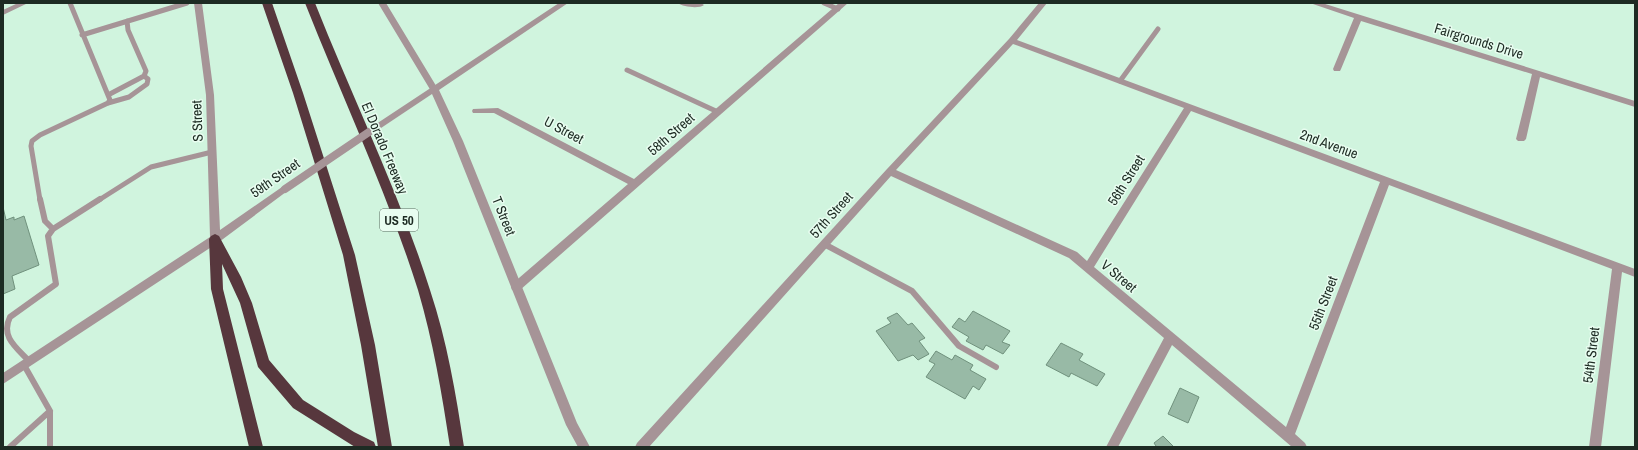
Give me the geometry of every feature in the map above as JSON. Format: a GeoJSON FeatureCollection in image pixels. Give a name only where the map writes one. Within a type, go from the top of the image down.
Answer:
{"type":"FeatureCollection","features":[{"type":"Feature","properties":{"kind":"highway"},"geometry":{"type":"LineString","coordinates":[[267,3],[298,93],[349,255],[368,345],[385,447]]}},
{"type":"Feature","properties":{"kind":"highway","name":"El Dorado Freeway"},"geometry":{"type":"LineString","coordinates":[[310,3],[397,216],[424,291],[447,381],[457,447]]}},
{"type":"Feature","properties":{"kind":"highway"},"geometry":{"type":"LineString","coordinates":[[215,239],[235,277],[246,303],[263,363],[298,404],[349,437],[369,447]]}},
{"type":"Feature","properties":{"kind":"highway"},"geometry":{"type":"LineString","coordinates":[[215,239],[217,289],[256,447]]}},
{"type":"Feature","properties":{"kind":"street"},"geometry":{"type":"LineString","coordinates":[[3,13],[24,3]]}},
{"type":"Feature","properties":{"kind":"street","name":"S Street"},"geometry":{"type":"LineString","coordinates":[[198,3],[209,82],[215,239]]}},
{"type":"Feature","properties":{"kind":"street","name":"T Street"},"geometry":{"type":"LineString","coordinates":[[382,3],[434,89],[458,141],[572,425],[584,447]]}},
{"type":"Feature","properties":{"kind":"street","name":"59th Street"},"geometry":{"type":"LineString","coordinates":[[3,379],[215,239],[400,110],[564,3]]}},
{"type":"Feature","properties":{"kind":"street"},"geometry":{"type":"LineString","coordinates":[[682,3],[700,5]]}},
{"type":"Feature","properties":{"kind":"street","name":"57th Street"},"geometry":{"type":"LineString","coordinates":[[641,447],[890,171],[1012,41],[1043,3]]}},
{"type":"Feature","properties":{"kind":"street","name":"Fairgrounds Drive"},"geometry":{"type":"LineString","coordinates":[[1314,3],[1635,104]]}},
{"type":"Feature","properties":{"kind":"street","name":"58th Street"},"geometry":{"type":"LineString","coordinates":[[516,287],[841,6]]}},
{"type":"Feature","properties":{"kind":"street"},"geometry":{"type":"LineString","coordinates":[[1337,69],[1359,17]]}},
{"type":"Feature","properties":{"kind":"street","name":"2nd Avenue"},"geometry":{"type":"LineString","coordinates":[[1012,41],[1635,273]]}},
{"type":"Feature","properties":{"kind":"street"},"geometry":{"type":"LineString","coordinates":[[1521,139],[1537,72]]}},
{"type":"Feature","properties":{"kind":"street","name":"56th Street"},"geometry":{"type":"LineString","coordinates":[[1088,268],[1189,107]]}},
{"type":"Feature","properties":{"kind":"street","name":"U Street"},"geometry":{"type":"LineString","coordinates":[[476,111],[495,110],[636,184]]}},
{"type":"Feature","properties":{"kind":"street","name":"V Street"},"geometry":{"type":"LineString","coordinates":[[890,171],[1072,255],[1301,447]]}},
{"type":"Feature","properties":{"kind":"street","name":"55th Street"},"geometry":{"type":"LineString","coordinates":[[1288,436],[1386,180]]}},
{"type":"Feature","properties":{"kind":"street","name":"54th Street"},"geometry":{"type":"LineString","coordinates":[[1595,447],[1617,267]]}},
{"type":"Feature","properties":{"kind":"street"},"geometry":{"type":"LineString","coordinates":[[1112,447],[1170,337]]}},
{"type":"Feature","properties":{"kind":"lane"},"geometry":{"type":"LineString","coordinates":[[70,3],[110,100],[108,103]]}},
{"type":"Feature","properties":{"kind":"lane"},"geometry":{"type":"LineString","coordinates":[[82,35],[187,3]]}},
{"type":"Feature","properties":{"kind":"lane"},"geometry":{"type":"LineString","coordinates":[[824,3],[841,6]]}},
{"type":"Feature","properties":{"kind":"lane"},"geometry":{"type":"LineString","coordinates":[[108,95],[144,76],[146,71],[128,30],[127,21]]}},
{"type":"Feature","properties":{"kind":"lane"},"geometry":{"type":"LineString","coordinates":[[1120,81],[1158,29]]}},
{"type":"Feature","properties":{"kind":"lane"},"geometry":{"type":"LineString","coordinates":[[627,70],[718,112]]}},
{"type":"Feature","properties":{"kind":"lane"},"geometry":{"type":"LineString","coordinates":[[53,229],[45,221],[42,212],[30,146],[32,141],[40,135],[108,103],[129,97],[147,84],[148,79],[144,76]]}},
{"type":"Feature","properties":{"kind":"lane"},"geometry":{"type":"LineString","coordinates":[[50,447],[50,411],[27,363],[7,336],[6,325],[10,317],[56,284],[48,236],[53,229],[151,167],[212,152]]}},
{"type":"Feature","properties":{"kind":"lane"},"geometry":{"type":"LineString","coordinates":[[824,244],[912,291],[959,346],[996,367]]}},
{"type":"Feature","properties":{"kind":"lane"},"geometry":{"type":"LineString","coordinates":[[10,447],[50,411]]}},
{"type":"Feature","properties":{"kind":"building"},"geometry":{"type":"Polygon","coordinates":[[[3,207],[6,220],[14,217],[14,220],[24,216],[39,265],[12,276],[15,289],[3,294],[3,207]]]}},
{"type":"Feature","properties":{"kind":"building"},"geometry":{"type":"Polygon","coordinates":[[[973,311],[1010,331],[1002,342],[1010,345],[1003,354],[986,345],[983,350],[966,341],[969,337],[952,327],[959,318],[965,322],[973,311]]]}},
{"type":"Feature","properties":{"kind":"building"},"geometry":{"type":"Polygon","coordinates":[[[897,313],[908,325],[912,323],[925,338],[919,341],[929,354],[918,360],[913,355],[898,361],[876,331],[891,323],[887,318],[897,313]]]}},
{"type":"Feature","properties":{"kind":"building"},"geometry":{"type":"Polygon","coordinates":[[[1061,343],[1083,354],[1079,360],[1105,374],[1097,386],[1071,373],[1069,377],[1046,365],[1061,343]]]}},
{"type":"Feature","properties":{"kind":"building"},"geometry":{"type":"Polygon","coordinates":[[[936,351],[952,360],[955,355],[973,365],[970,370],[986,379],[979,390],[973,386],[965,399],[926,377],[935,364],[929,361],[936,351]]]}},
{"type":"Feature","properties":{"kind":"building"},"geometry":{"type":"Polygon","coordinates":[[[1180,388],[1199,397],[1188,423],[1168,414],[1180,388]]]}},
{"type":"Feature","properties":{"kind":"building"},"geometry":{"type":"Polygon","coordinates":[[[1163,436],[1174,447],[1155,447],[1156,446],[1154,443],[1163,436]]]}}]}
